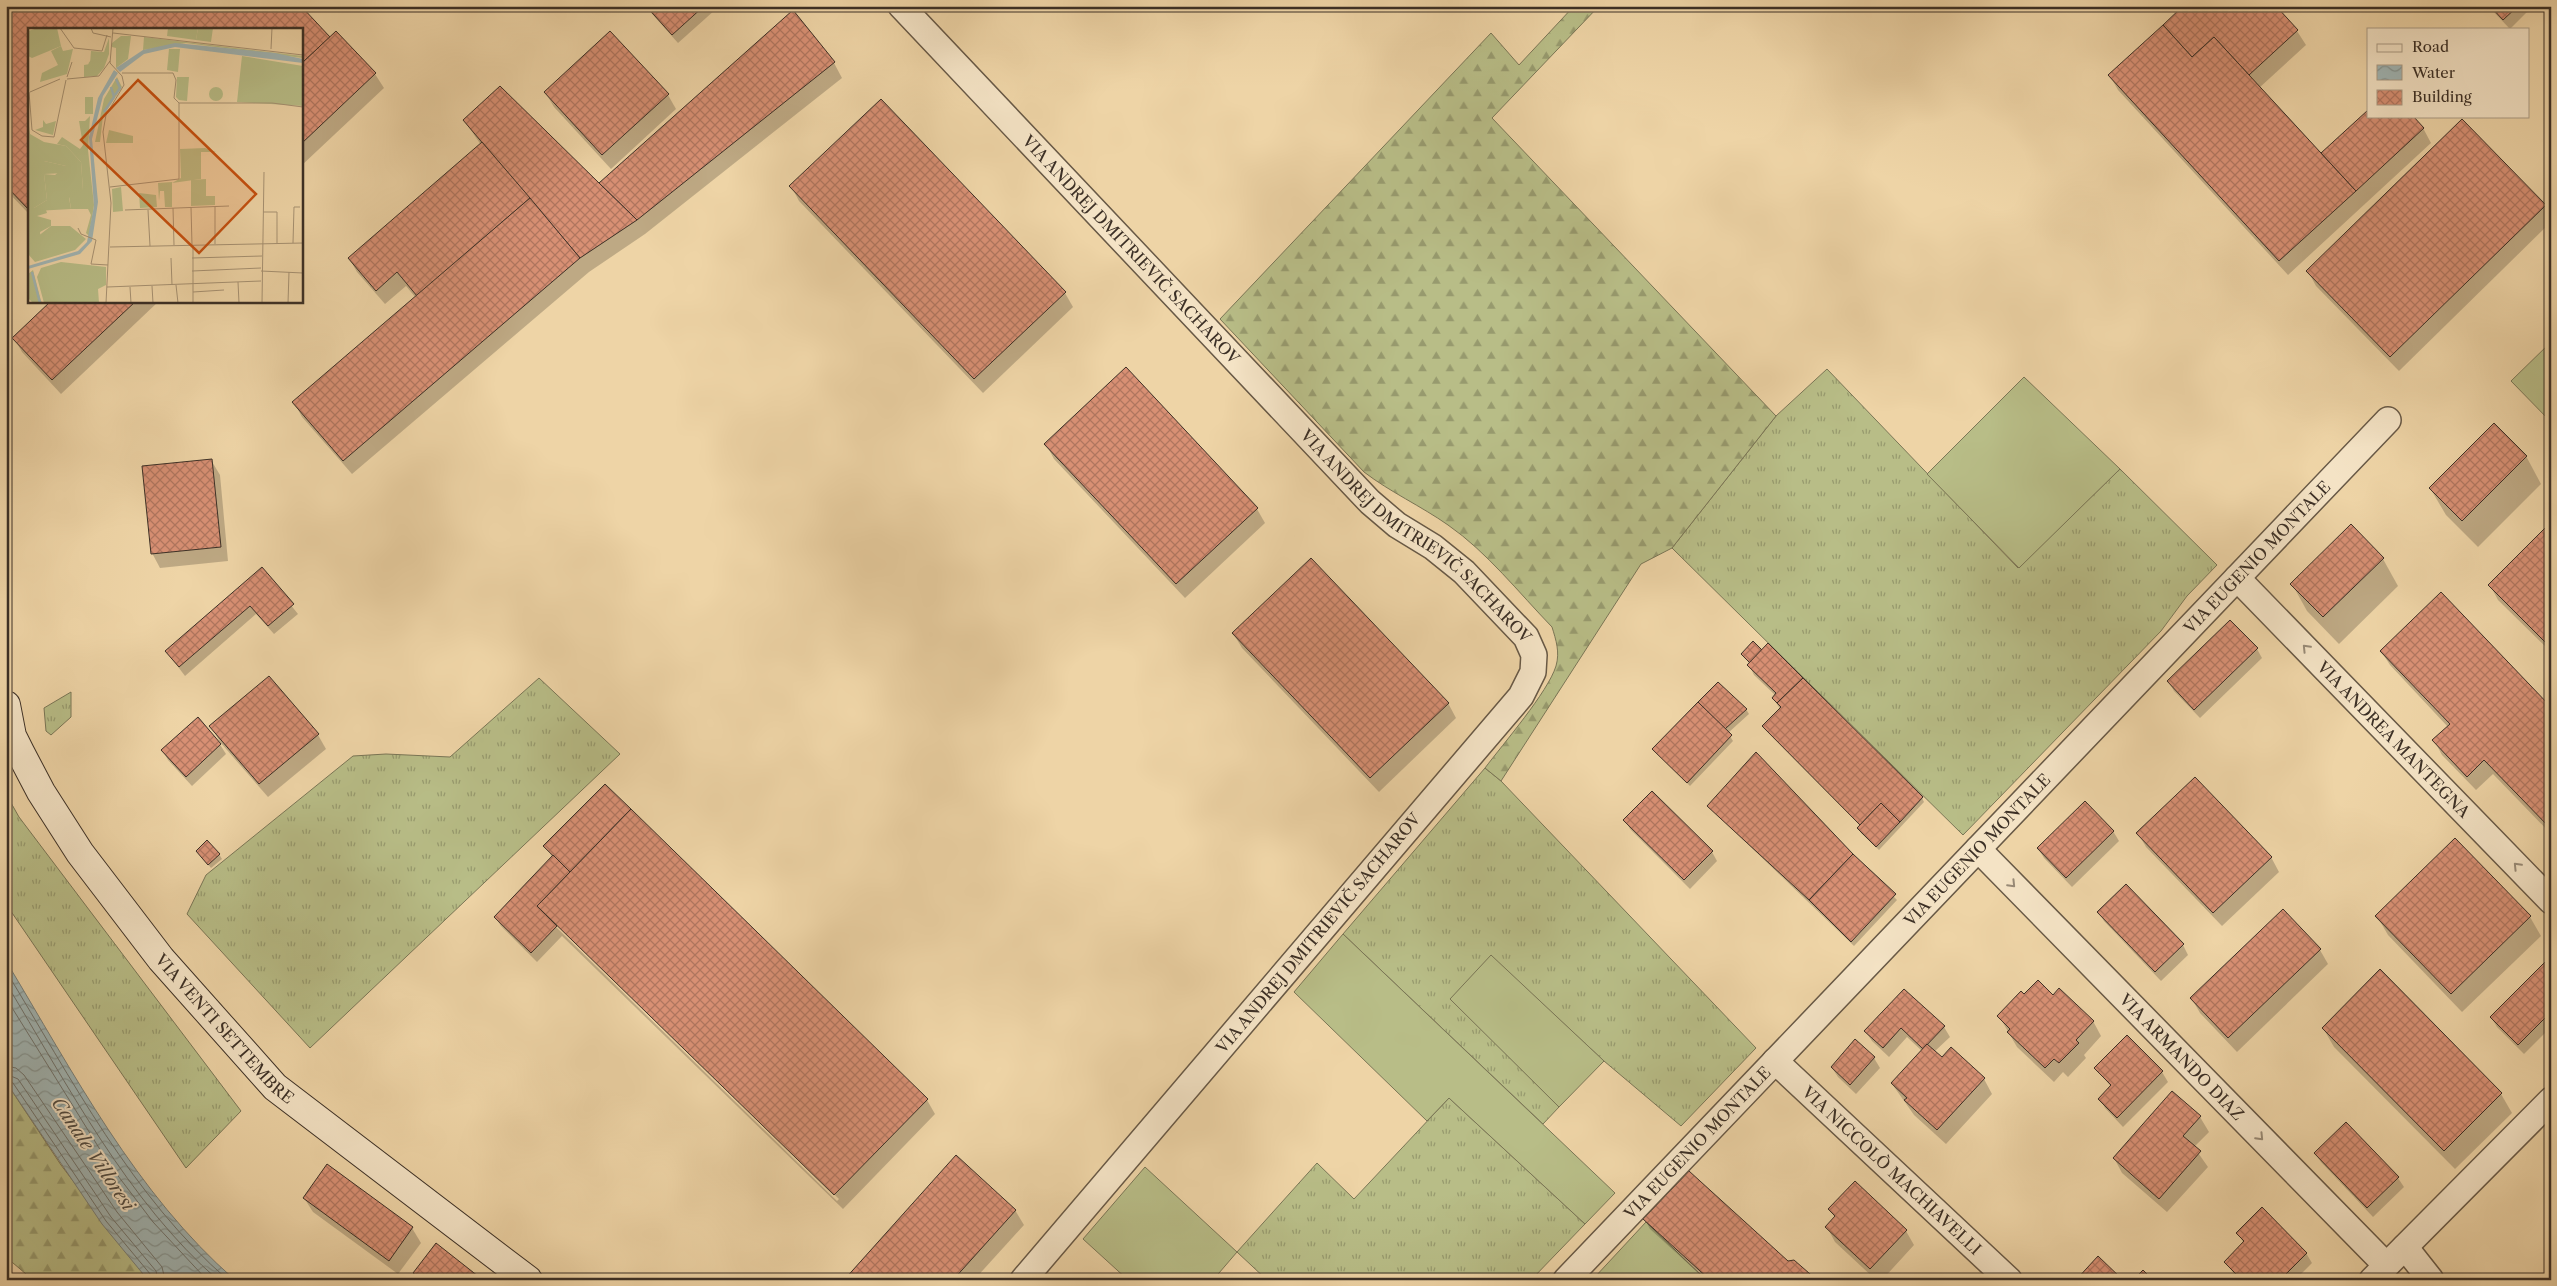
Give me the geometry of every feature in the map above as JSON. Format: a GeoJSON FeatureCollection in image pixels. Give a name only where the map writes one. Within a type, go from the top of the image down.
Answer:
{"type":"FeatureCollection","features":[{"type":"Feature","properties":{"kind":"street","name":"VIA ANDREJ DMITRIEVIČ SACHAROV"},"geometry":{"type":"LineString","coordinates":[[901,6],[1370,502],[1397,525],[1433,547],[1464,572],[1526,637],[1534,655],[1533,672],[1521,696],[1023,1280]]}},
{"type":"Feature","properties":{"kind":"street","name":"VIA EUGENIO MONTALE"},"geometry":{"type":"LineString","coordinates":[[1566,1280],[2388,420]]}},
{"type":"Feature","properties":{"kind":"street","name":"VIA ANDREA MANTEGNA"},"geometry":{"type":"LineString","coordinates":[[2238,578],[2551,900]]}},
{"type":"Feature","properties":{"kind":"street","name":"VIA VENTI SETTEMBRE"},"geometry":{"type":"LineString","coordinates":[[6,705],[12,736],[40,792],[80,854],[161,959],[275,1087],[528,1280]]}},
{"type":"Feature","properties":{"kind":"street","name":"VIA ARMANDO DIAZ"},"geometry":{"type":"LineString","coordinates":[[1978,849],[2379,1273]]}},
{"type":"Feature","properties":{"kind":"street","name":"VIA NICCOLÒ MACHIAVELLI"},"geometry":{"type":"LineString","coordinates":[[1775,1061],[2009,1280]]}},
{"type":"Feature","properties":{"kind":"street"},"geometry":{"type":"LineString","coordinates":[[2379,1273],[2551,1100]]}},
{"type":"Feature","properties":{"kind":"street"},"geometry":{"type":"LineString","coordinates":[[2405,1247],[2431,1280]]}},
{"type":"Feature","properties":{"kind":"green space"},"geometry":{"type":"Polygon","coordinates":[[[1574,6],[1599,6],[1492,118],[1776,416],[1672,548],[1641,564],[1501,781],[1485,768],[1535,703],[1551,677],[1558,656],[1552,627],[1502,573],[1462,536],[1438,518],[1364,472],[1220,319],[1491,33],[1519,65],[1574,6]]]}},
{"type":"Feature","properties":{"kind":"green space"},"geometry":{"type":"Polygon","coordinates":[[[2551,342],[2551,422],[2511,381],[2551,342]]]}},
{"type":"Feature","properties":{"kind":"green space"},"geometry":{"type":"Polygon","coordinates":[[[1827,369],[2018,568],[2120,469],[2217,565],[2187,596],[2161,631],[1963,835],[1672,548],[1776,416],[1827,369]]]}},
{"type":"Feature","properties":{"kind":"green space"},"geometry":{"type":"Polygon","coordinates":[[[2024,377],[2120,469],[2019,568],[1927,474],[2024,377]]]}},
{"type":"Feature","properties":{"kind":"green space"},"geometry":{"type":"Polygon","coordinates":[[[539,678],[620,754],[310,1048],[187,914],[206,875],[353,756],[386,754],[450,757],[539,678]]]}},
{"type":"Feature","properties":{"kind":"green space"},"geometry":{"type":"Polygon","coordinates":[[[71,692],[71,717],[51,735],[46,731],[44,708],[71,692]]]}},
{"type":"Feature","properties":{"kind":"green space"},"geometry":{"type":"Polygon","coordinates":[[[1485,768],[1501,781],[1756,1048],[1681,1126],[1604,1061],[1491,956],[1451,999],[1559,1107],[1543,1124],[1343,934],[1485,768]]]}},
{"type":"Feature","properties":{"kind":"green space"},"geometry":{"type":"Polygon","coordinates":[[[6,794],[19,817],[241,1111],[186,1168],[6,904],[6,794]]]}},
{"type":"Feature","properties":{"kind":"green space"},"geometry":{"type":"Polygon","coordinates":[[[1343,934],[1615,1193],[1585,1224],[1449,1098],[1427,1121],[1294,992],[1343,934]]]}},
{"type":"Feature","properties":{"kind":"green space"},"geometry":{"type":"Polygon","coordinates":[[[1491,955],[1604,1061],[1559,1107],[1450,999],[1491,955]]]}},
{"type":"Feature","properties":{"kind":"green space"},"geometry":{"type":"Polygon","coordinates":[[[6,1082],[61,1165],[148,1280],[33,1280],[6,1257],[6,1082]]]}},
{"type":"Feature","properties":{"kind":"green space"},"geometry":{"type":"Polygon","coordinates":[[[1449,1098],[1585,1224],[1531,1280],[1267,1280],[1237,1252],[1317,1163],[1354,1199],[1449,1098]]]}},
{"type":"Feature","properties":{"kind":"green space"},"geometry":{"type":"Polygon","coordinates":[[[1145,1167],[1237,1252],[1213,1280],[1128,1280],[1083,1239],[1145,1167]]]}},
{"type":"Feature","properties":{"kind":"green space"},"geometry":{"type":"Polygon","coordinates":[[[1646,1222],[1706,1280],[1596,1280],[1594,1278],[1646,1222]]]}},
{"type":"Feature","properties":{"kind":"water","name":"Canale Villoresi"},"geometry":{"type":"Polygon","coordinates":[[[6,961],[108,1130],[137,1171],[199,1246],[235,1280],[148,1280],[102,1224],[6,1082],[6,961]]]}},
{"type":"Feature","properties":{"kind":"building"},"geometry":{"type":"Polygon","coordinates":[[[6,6],[301,6],[330,37],[302,63],[302,28],[28,28],[28,209],[6,186],[6,6]]]}},
{"type":"Feature","properties":{"kind":"building"},"geometry":{"type":"Polygon","coordinates":[[[646,6],[704,6],[672,35],[646,6]]]}},
{"type":"Feature","properties":{"kind":"building"},"geometry":{"type":"Polygon","coordinates":[[[2183,6],[2276,6],[2298,30],[2249,75],[2214,37],[2192,57],[2163,25],[2183,6]]]}},
{"type":"Feature","properties":{"kind":"building"},"geometry":{"type":"Polygon","coordinates":[[[2490,6],[2518,6],[2503,20],[2490,6]]]}},
{"type":"Feature","properties":{"kind":"building"},"geometry":{"type":"Polygon","coordinates":[[[793,10],[835,62],[637,220],[599,183],[793,10]]]}},
{"type":"Feature","properties":{"kind":"building"},"geometry":{"type":"Polygon","coordinates":[[[2163,25],[2192,57],[2214,37],[2356,191],[2279,261],[2108,75],[2163,25]]]}},
{"type":"Feature","properties":{"kind":"building"},"geometry":{"type":"Polygon","coordinates":[[[336,31],[376,73],[302,143],[302,63],[336,31]]]}},
{"type":"Feature","properties":{"kind":"building"},"geometry":{"type":"Polygon","coordinates":[[[610,31],[669,94],[602,155],[544,92],[610,31]]]}},
{"type":"Feature","properties":{"kind":"building"},"geometry":{"type":"Polygon","coordinates":[[[500,86],[637,220],[580,258],[463,120],[500,86]]]}},
{"type":"Feature","properties":{"kind":"building"},"geometry":{"type":"Polygon","coordinates":[[[881,99],[1066,292],[974,379],[789,186],[881,99]]]}},
{"type":"Feature","properties":{"kind":"building"},"geometry":{"type":"Polygon","coordinates":[[[2367,111],[2367,118],[2415,118],[2424,128],[2356,191],[2321,153],[2367,111]]]}},
{"type":"Feature","properties":{"kind":"building"},"geometry":{"type":"Polygon","coordinates":[[[2462,119],[2546,205],[2390,357],[2306,271],[2462,119]]]}},
{"type":"Feature","properties":{"kind":"building"},"geometry":{"type":"Polygon","coordinates":[[[482,142],[530,198],[417,296],[397,272],[376,291],[348,258],[482,142]]]}},
{"type":"Feature","properties":{"kind":"building"},"geometry":{"type":"Polygon","coordinates":[[[530,198],[580,258],[343,461],[292,402],[530,198]]]}},
{"type":"Feature","properties":{"kind":"building"},"geometry":{"type":"Polygon","coordinates":[[[50,302],[135,302],[52,380],[12,338],[50,302]]]}},
{"type":"Feature","properties":{"kind":"building"},"geometry":{"type":"Polygon","coordinates":[[[1126,367],[1258,508],[1176,584],[1044,444],[1126,367]]]}},
{"type":"Feature","properties":{"kind":"building"},"geometry":{"type":"Polygon","coordinates":[[[2494,423],[2527,456],[2462,521],[2429,488],[2494,423]]]}},
{"type":"Feature","properties":{"kind":"building"},"geometry":{"type":"Polygon","coordinates":[[[212,459],[221,547],[151,554],[142,466],[212,459]]]}},
{"type":"Feature","properties":{"kind":"building"},"geometry":{"type":"Polygon","coordinates":[[[2551,522],[2551,648],[2488,585],[2551,522]]]}},
{"type":"Feature","properties":{"kind":"building"},"geometry":{"type":"Polygon","coordinates":[[[2351,524],[2384,558],[2323,617],[2290,584],[2351,524]]]}},
{"type":"Feature","properties":{"kind":"building"},"geometry":{"type":"Polygon","coordinates":[[[1311,558],[1449,703],[1370,778],[1232,633],[1311,558]]]}},
{"type":"Feature","properties":{"kind":"building"},"geometry":{"type":"Polygon","coordinates":[[[262,567],[294,604],[268,626],[250,606],[179,667],[165,651],[262,567]]]}},
{"type":"Feature","properties":{"kind":"building"},"geometry":{"type":"Polygon","coordinates":[[[2441,592],[2551,707],[2551,829],[2484,760],[2467,777],[2432,740],[2450,724],[2380,651],[2441,592]]]}},
{"type":"Feature","properties":{"kind":"building"},"geometry":{"type":"Polygon","coordinates":[[[2230,620],[2258,648],[2194,710],[2167,681],[2230,620]]]}},
{"type":"Feature","properties":{"kind":"building"},"geometry":{"type":"Polygon","coordinates":[[[1753,641],[1762,650],[1750,663],[1741,654],[1753,641]]]}},
{"type":"Feature","properties":{"kind":"building"},"geometry":{"type":"Polygon","coordinates":[[[1768,643],[1803,678],[1777,703],[1772,698],[1776,693],[1747,665],[1768,643]]]}},
{"type":"Feature","properties":{"kind":"building"},"geometry":{"type":"Polygon","coordinates":[[[269,676],[319,734],[259,784],[209,726],[269,676]]]}},
{"type":"Feature","properties":{"kind":"building"},"geometry":{"type":"Polygon","coordinates":[[[1803,678],[1923,797],[1900,822],[1881,803],[1860,825],[1762,726],[1781,707],[1777,703],[1803,678]]]}},
{"type":"Feature","properties":{"kind":"building"},"geometry":{"type":"Polygon","coordinates":[[[1718,682],[1747,709],[1725,729],[1698,702],[1718,682]]]}},
{"type":"Feature","properties":{"kind":"building"},"geometry":{"type":"Polygon","coordinates":[[[1698,702],[1732,735],[1687,783],[1652,749],[1698,702]]]}},
{"type":"Feature","properties":{"kind":"building"},"geometry":{"type":"Polygon","coordinates":[[[198,717],[221,744],[186,777],[161,750],[198,717]]]}},
{"type":"Feature","properties":{"kind":"building"},"geometry":{"type":"Polygon","coordinates":[[[1756,752],[1853,854],[1809,900],[1707,806],[1756,752]]]}},
{"type":"Feature","properties":{"kind":"building"},"geometry":{"type":"Polygon","coordinates":[[[2195,777],[2272,857],[2213,913],[2136,833],[2195,777]]]}},
{"type":"Feature","properties":{"kind":"building"},"geometry":{"type":"Polygon","coordinates":[[[605,784],[631,809],[570,872],[543,846],[605,784]]]}},
{"type":"Feature","properties":{"kind":"building"},"geometry":{"type":"Polygon","coordinates":[[[1652,791],[1713,851],[1684,880],[1623,820],[1652,791]]]}},
{"type":"Feature","properties":{"kind":"building"},"geometry":{"type":"Polygon","coordinates":[[[2085,801],[2114,831],[2066,878],[2037,848],[2085,801]]]}},
{"type":"Feature","properties":{"kind":"building"},"geometry":{"type":"Polygon","coordinates":[[[1881,803],[1900,822],[1876,847],[1857,828],[1881,803]]]}},
{"type":"Feature","properties":{"kind":"building"},"geometry":{"type":"Polygon","coordinates":[[[631,809],[928,1099],[834,1195],[537,906],[631,809]]]}},
{"type":"Feature","properties":{"kind":"building"},"geometry":{"type":"Polygon","coordinates":[[[2455,838],[2531,916],[2451,994],[2375,916],[2455,838]]]}},
{"type":"Feature","properties":{"kind":"building"},"geometry":{"type":"Polygon","coordinates":[[[207,840],[220,854],[208,865],[196,851],[207,840]]]}},
{"type":"Feature","properties":{"kind":"building"},"geometry":{"type":"Polygon","coordinates":[[[1853,854],[1896,894],[1851,942],[1809,900],[1853,854]]]}},
{"type":"Feature","properties":{"kind":"building"},"geometry":{"type":"Polygon","coordinates":[[[553,855],[570,872],[537,906],[557,926],[531,953],[494,917],[553,855]]]}},
{"type":"Feature","properties":{"kind":"building"},"geometry":{"type":"Polygon","coordinates":[[[2126,884],[2184,944],[2155,972],[2097,912],[2126,884]]]}},
{"type":"Feature","properties":{"kind":"building"},"geometry":{"type":"Polygon","coordinates":[[[2283,909],[2321,949],[2228,1038],[2190,998],[2283,909]]]}},
{"type":"Feature","properties":{"kind":"building"},"geometry":{"type":"Polygon","coordinates":[[[2551,956],[2551,1012],[2518,1045],[2490,1017],[2551,956]]]}},
{"type":"Feature","properties":{"kind":"building"},"geometry":{"type":"Polygon","coordinates":[[[2380,969],[2502,1093],[2444,1151],[2322,1028],[2380,969]]]}},
{"type":"Feature","properties":{"kind":"building"},"geometry":{"type":"Polygon","coordinates":[[[2038,980],[2053,995],[2059,988],[2094,1021],[2076,1040],[2079,1043],[2059,1063],[2054,1059],[2045,1068],[2007,1032],[2010,1029],[1997,1016],[2021,991],[2024,994],[2038,980]]]}},
{"type":"Feature","properties":{"kind":"building"},"geometry":{"type":"Polygon","coordinates":[[[1904,989],[1945,1026],[1923,1049],[1901,1028],[1883,1048],[1864,1031],[1904,989]]]}},
{"type":"Feature","properties":{"kind":"building"},"geometry":{"type":"Polygon","coordinates":[[[2127,1035],[2163,1071],[2117,1118],[2098,1099],[2111,1085],[2094,1068],[2127,1035]]]}},
{"type":"Feature","properties":{"kind":"building"},"geometry":{"type":"Polygon","coordinates":[[[1855,1039],[1875,1057],[1850,1085],[1831,1067],[1855,1039]]]}},
{"type":"Feature","properties":{"kind":"building"},"geometry":{"type":"Polygon","coordinates":[[[1927,1044],[1942,1057],[1951,1047],[1985,1078],[1937,1130],[1904,1100],[1907,1098],[1891,1083],[1927,1044]]]}},
{"type":"Feature","properties":{"kind":"building"},"geometry":{"type":"Polygon","coordinates":[[[2172,1091],[2201,1116],[2183,1136],[2201,1151],[2159,1199],[2113,1158],[2172,1091]]]}},
{"type":"Feature","properties":{"kind":"building"},"geometry":{"type":"Polygon","coordinates":[[[2346,1122],[2399,1177],[2367,1208],[2314,1153],[2346,1122]]]}},
{"type":"Feature","properties":{"kind":"building"},"geometry":{"type":"Polygon","coordinates":[[[956,1155],[1016,1210],[953,1280],[844,1280],[956,1155]]]}},
{"type":"Feature","properties":{"kind":"building"},"geometry":{"type":"Polygon","coordinates":[[[327,1164],[413,1227],[389,1261],[303,1198],[327,1164]]]}},
{"type":"Feature","properties":{"kind":"building"},"geometry":{"type":"Polygon","coordinates":[[[1689,1171],[1788,1261],[1794,1260],[1817,1280],[1710,1280],[1643,1219],[1689,1171]]]}},
{"type":"Feature","properties":{"kind":"building"},"geometry":{"type":"Polygon","coordinates":[[[1855,1181],[1907,1230],[1870,1269],[1825,1227],[1835,1216],[1828,1209],[1855,1181]]]}},
{"type":"Feature","properties":{"kind":"building"},"geometry":{"type":"Polygon","coordinates":[[[2262,1207],[2307,1253],[2280,1280],[2242,1280],[2224,1262],[2244,1241],[2236,1233],[2262,1207]]]}},
{"type":"Feature","properties":{"kind":"building"},"geometry":{"type":"Polygon","coordinates":[[[436,1243],[483,1280],[422,1280],[413,1273],[436,1243]]]}},
{"type":"Feature","properties":{"kind":"building"},"geometry":{"type":"Polygon","coordinates":[[[2098,1256],[2123,1280],[2076,1280],[2098,1256]]]}},
{"type":"Feature","properties":{"kind":"building"},"geometry":{"type":"Polygon","coordinates":[[[2143,1270],[2153,1280],[2133,1280],[2143,1270]]]}}]}
